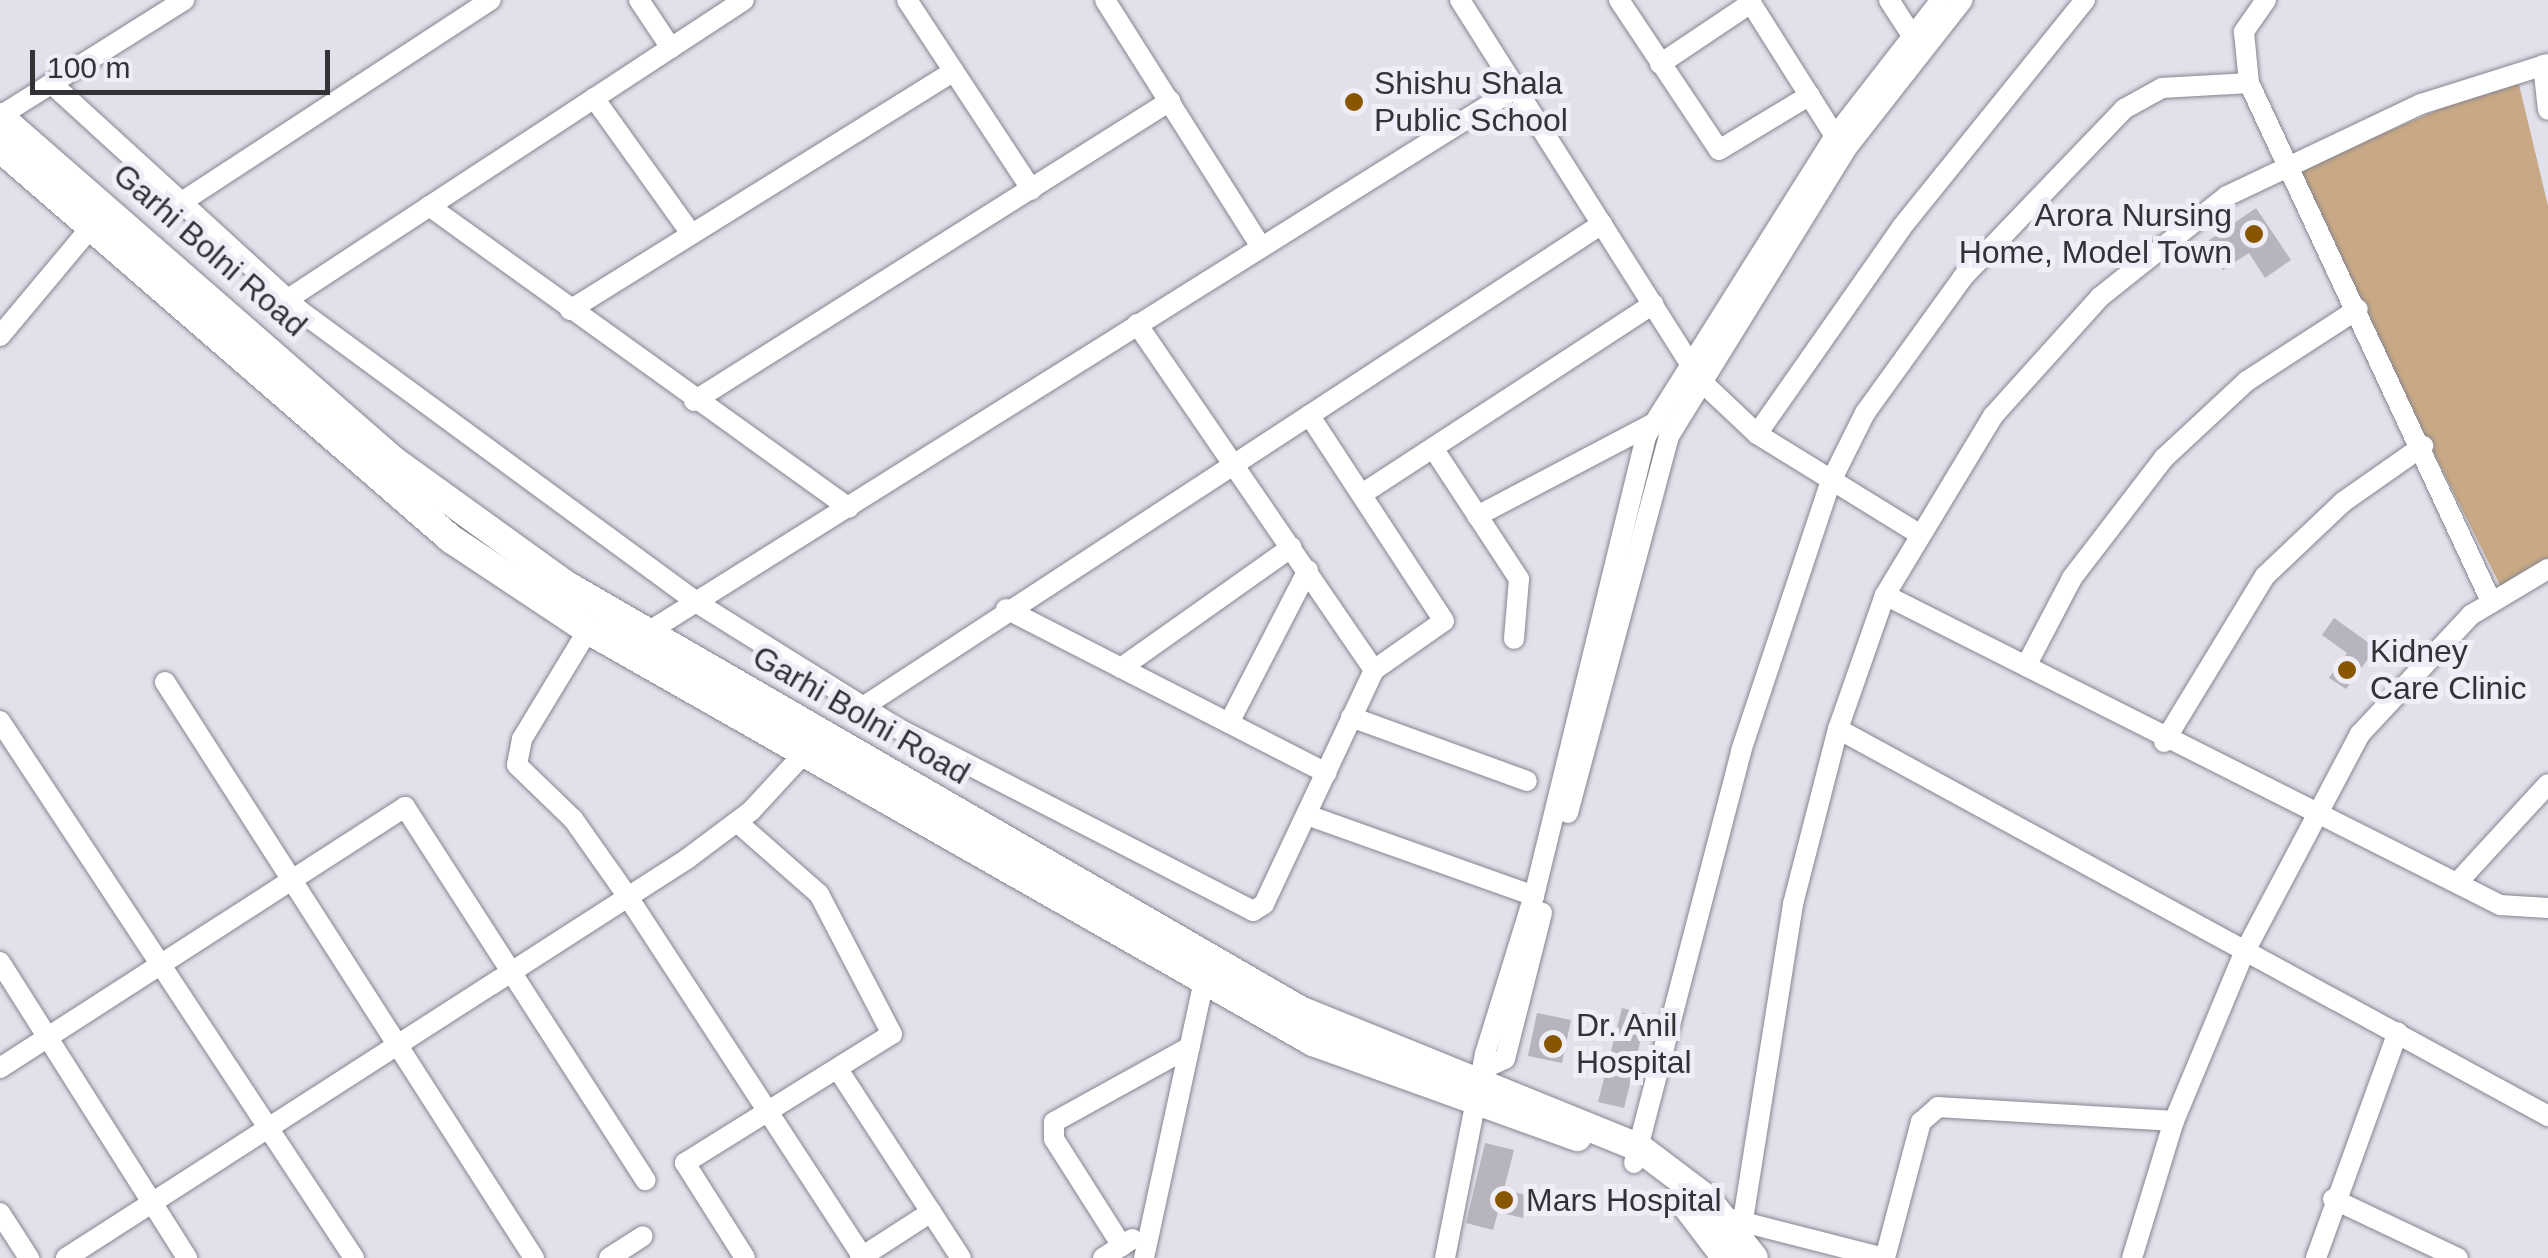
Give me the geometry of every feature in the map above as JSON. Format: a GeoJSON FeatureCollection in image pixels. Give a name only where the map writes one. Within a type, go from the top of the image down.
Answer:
{"type":"FeatureCollection","features":[{"type":"Feature","properties":{"kind":"main road","name":"Garhi Bolni Road"},"geometry":{"type":"LineString","coordinates":[[0,116],[109,207],[392,460],[813,743],[1206,970],[1350,1060],[1483,1083],[1636,1155],[1723,1219],[1754,1258]]}},
{"type":"Feature","properties":{"kind":"main road","name":"Garhi Bolni Road"},"geometry":{"type":"LineString","coordinates":[[0,148],[452,539],[588,630],[813,743]]}},
{"type":"Feature","properties":{"kind":"main road","name":"Garhi Bolni Road"},"geometry":{"type":"LineString","coordinates":[[1723,1219],[1726,1258]]}},
{"type":"Feature","properties":{"kind":"street"},"geometry":{"type":"LineString","coordinates":[[0,116],[184,0]]}},
{"type":"Feature","properties":{"kind":"street"},"geometry":{"type":"LineString","coordinates":[[182,202],[491,0]]}},
{"type":"Feature","properties":{"kind":"street"},"geometry":{"type":"LineString","coordinates":[[638,0],[671,48]]}},
{"type":"Feature","properties":{"kind":"street"},"geometry":{"type":"LineString","coordinates":[[288,299],[744,0]]}},
{"type":"Feature","properties":{"kind":"street"},"geometry":{"type":"LineString","coordinates":[[907,0],[1032,190]]}},
{"type":"Feature","properties":{"kind":"street"},"geometry":{"type":"LineString","coordinates":[[1106,0],[1260,245]]}},
{"type":"Feature","properties":{"kind":"street"},"geometry":{"type":"LineString","coordinates":[[1460,0],[1695,373],[1756,434],[1830,483],[1919,534]]}},
{"type":"Feature","properties":{"kind":"street"},"geometry":{"type":"LineString","coordinates":[[1619,0],[1719,150],[1810,95]]}},
{"type":"Feature","properties":{"kind":"street"},"geometry":{"type":"LineString","coordinates":[[1888,0],[1911,34]]}},
{"type":"Feature","properties":{"kind":"street"},"geometry":{"type":"LineString","coordinates":[[1483,1083],[1505,1059],[1659,465],[1695,373],[1834,136],[1941,0]]}},
{"type":"Feature","properties":{"kind":"street"},"geometry":{"type":"LineString","coordinates":[[1477,516],[1652,424],[1695,373],[1846,148],[1963,0]]}},
{"type":"Feature","properties":{"kind":"street"},"geometry":{"type":"LineString","coordinates":[[1756,434],[1901,228],[2085,0]]}},
{"type":"Feature","properties":{"kind":"street"},"geometry":{"type":"LineString","coordinates":[[2266,0],[2244,32],[2248,83],[2423,446],[2491,600]]}},
{"type":"Feature","properties":{"kind":"street"},"geometry":{"type":"LineString","coordinates":[[1660,64],[1750,2],[1834,136]]}},
{"type":"Feature","properties":{"kind":"street"},"geometry":{"type":"LineString","coordinates":[[2174,1121],[1938,1107],[1920,1122],[1884,1258],[1723,1219],[1838,729],[1885,595],[1993,416],[2100,297],[2227,196],[2285,163],[2491,77],[2545,65],[2548,110]]}},
{"type":"Feature","properties":{"kind":"street"},"geometry":{"type":"LineString","coordinates":[[570,310],[954,71]]}},
{"type":"Feature","properties":{"kind":"street"},"geometry":{"type":"LineString","coordinates":[[1636,1155],[1742,751],[1830,483],[1906,348],[2124,109],[2162,88],[2248,83]]}},
{"type":"Feature","properties":{"kind":"street"},"geometry":{"type":"LineString","coordinates":[[52,84],[288,299],[698,604],[864,707],[1246,910],[1264,904],[1374,670],[1444,616],[1310,415]]}},
{"type":"Feature","properties":{"kind":"street"},"geometry":{"type":"LineString","coordinates":[[622,649],[1260,245],[1516,88]]}},
{"type":"Feature","properties":{"kind":"street"},"geometry":{"type":"LineString","coordinates":[[594,98],[690,232]]}},
{"type":"Feature","properties":{"kind":"street"},"geometry":{"type":"LineString","coordinates":[[694,402],[1170,100]]}},
{"type":"Feature","properties":{"kind":"street"},"geometry":{"type":"LineString","coordinates":[[429,206],[694,402],[849,508]]}},
{"type":"Feature","properties":{"kind":"street"},"geometry":{"type":"LineString","coordinates":[[0,336],[109,207]]}},
{"type":"Feature","properties":{"kind":"street"},"geometry":{"type":"LineString","coordinates":[[864,707],[1006,609],[1602,224]]}},
{"type":"Feature","properties":{"kind":"street"},"geometry":{"type":"LineString","coordinates":[[1362,494],[1653,304]]}},
{"type":"Feature","properties":{"kind":"street"},"geometry":{"type":"LineString","coordinates":[[2026,666],[2072,578],[2164,458],[2248,380],[2358,309]]}},
{"type":"Feature","properties":{"kind":"street"},"geometry":{"type":"LineString","coordinates":[[1137,324],[1236,462],[1374,670]]}},
{"type":"Feature","properties":{"kind":"street"},"geometry":{"type":"LineString","coordinates":[[1445,1258],[1483,1083],[1484,1054],[1534,896],[1652,424]]}},
{"type":"Feature","properties":{"kind":"street"},"geometry":{"type":"LineString","coordinates":[[2164,742],[2264,576],[2343,502],[2423,446]]}},
{"type":"Feature","properties":{"kind":"street"},"geometry":{"type":"LineString","coordinates":[[1432,448],[1522,588],[1514,639]]}},
{"type":"Feature","properties":{"kind":"street"},"geometry":{"type":"LineString","coordinates":[[1122,668],[1292,547]]}},
{"type":"Feature","properties":{"kind":"street"},"geometry":{"type":"LineString","coordinates":[[2132,1258],[2174,1121],[2244,953],[2316,813],[2376,712],[2491,600],[2548,569]]}},
{"type":"Feature","properties":{"kind":"street"},"geometry":{"type":"LineString","coordinates":[[1228,723],[1308,570]]}},
{"type":"Feature","properties":{"kind":"street"},"geometry":{"type":"LineString","coordinates":[[1885,595],[2164,742],[2500,905],[2548,908]]}},
{"type":"Feature","properties":{"kind":"street"},"geometry":{"type":"LineString","coordinates":[[1006,609],[1326,773]]}},
{"type":"Feature","properties":{"kind":"street"},"geometry":{"type":"LineString","coordinates":[[588,630],[522,738],[517,765],[573,819],[628,896],[862,1258],[931,1212]]}},
{"type":"Feature","properties":{"kind":"street"},"geometry":{"type":"LineString","coordinates":[[165,682],[534,1258]]}},
{"type":"Feature","properties":{"kind":"street"},"geometry":{"type":"LineString","coordinates":[[1351,717],[1528,781]]}},
{"type":"Feature","properties":{"kind":"street"},"geometry":{"type":"LineString","coordinates":[[0,721],[354,1258]]}},
{"type":"Feature","properties":{"kind":"street"},"geometry":{"type":"LineString","coordinates":[[1838,729],[2548,1116]]}},
{"type":"Feature","properties":{"kind":"street"},"geometry":{"type":"LineString","coordinates":[[66,1258],[737,822],[813,743]]}},
{"type":"Feature","properties":{"kind":"street"},"geometry":{"type":"LineString","coordinates":[[2457,883],[2548,784]]}},
{"type":"Feature","properties":{"kind":"street"},"geometry":{"type":"LineString","coordinates":[[0,1068],[290,877],[405,807],[645,1180]]}},
{"type":"Feature","properties":{"kind":"street"},"geometry":{"type":"LineString","coordinates":[[1306,815],[1534,896]]}},
{"type":"Feature","properties":{"kind":"street"},"geometry":{"type":"LineString","coordinates":[[737,822],[819,894],[890,1026],[886,1044],[685,1163],[745,1258]]}},
{"type":"Feature","properties":{"kind":"street"},"geometry":{"type":"LineString","coordinates":[[0,962],[187,1258]]}},
{"type":"Feature","properties":{"kind":"street"},"geometry":{"type":"LineString","coordinates":[[1144,1258],[1206,970]]}},
{"type":"Feature","properties":{"kind":"street"},"geometry":{"type":"LineString","coordinates":[[2316,1258],[2333,1199],[2398,1032]]}},
{"type":"Feature","properties":{"kind":"street"},"geometry":{"type":"LineString","coordinates":[[1122,1246],[1054,1139],[1054,1122],[1190,1048]]}},
{"type":"Feature","properties":{"kind":"street"},"geometry":{"type":"LineString","coordinates":[[839,1072],[960,1258]]}},
{"type":"Feature","properties":{"kind":"street"},"geometry":{"type":"LineString","coordinates":[[2333,1199],[2458,1258]]}},
{"type":"Feature","properties":{"kind":"street"},"geometry":{"type":"LineString","coordinates":[[0,1212],[29,1258]]}},
{"type":"Feature","properties":{"kind":"street"},"geometry":{"type":"LineString","coordinates":[[1103,1258],[1151,1228]]}},
{"type":"Feature","properties":{"kind":"street"},"geometry":{"type":"LineString","coordinates":[[608,1258],[643,1236]]}},
{"type":"Feature","properties":{"kind":"shaded area"},"geometry":{"type":"Polygon","coordinates":[[[2517,76],[2548,206],[2548,575],[2504,593],[2293,172],[2517,76]]]}},
{"type":"Feature","properties":{"kind":"building"},"geometry":{"type":"Polygon","coordinates":[[[2256,208],[2291,260],[2265,278],[2249,253],[2223,270],[2205,243],[2256,208]]]}},
{"type":"Feature","properties":{"kind":"building"},"geometry":{"type":"Polygon","coordinates":[[[2334,618],[2376,648],[2346,689],[2329,678],[2347,653],[2322,635],[2334,618]]]}},
{"type":"Feature","properties":{"kind":"building"},"geometry":{"type":"Polygon","coordinates":[[[1622,1008],[1647,1014],[1624,1108],[1598,1102],[1622,1008]]]}},
{"type":"Feature","properties":{"kind":"building"},"geometry":{"type":"Polygon","coordinates":[[[1537,1013],[1571,1020],[1562,1063],[1528,1056],[1537,1013]]]}},
{"type":"Feature","properties":{"kind":"building"},"geometry":{"type":"Polygon","coordinates":[[[1485,1143],[1514,1150],[1504,1189],[1529,1196],[1523,1218],[1498,1212],[1493,1230],[1466,1223],[1485,1143]]]}},
{"type":"Feature","properties":{"kind":"place","name":"Shishu Shala Public School"},"geometry":{"type":"Point","coordinates":[1354,102]}},
{"type":"Feature","properties":{"kind":"place","name":"Arora Nursing Home, Model Town"},"geometry":{"type":"Point","coordinates":[2254,234]}},
{"type":"Feature","properties":{"kind":"place","name":"Kidney Care Clinic"},"geometry":{"type":"Point","coordinates":[2347,670]}},
{"type":"Feature","properties":{"kind":"place","name":"Dr. Anil Hospital"},"geometry":{"type":"Point","coordinates":[1553,1044]}},
{"type":"Feature","properties":{"kind":"place","name":"Mars Hospital"},"geometry":{"type":"Point","coordinates":[1504,1200]}}]}
